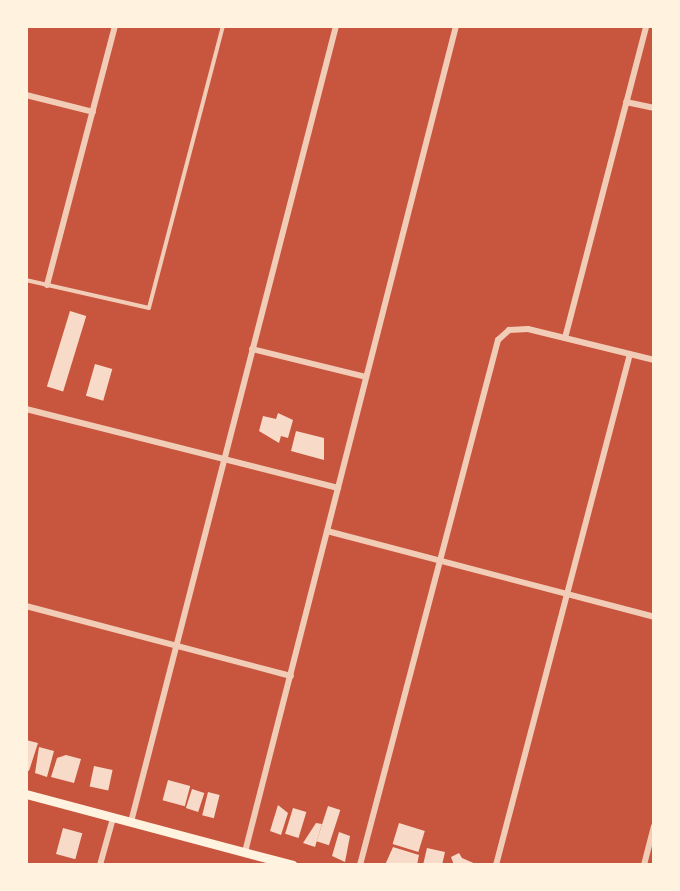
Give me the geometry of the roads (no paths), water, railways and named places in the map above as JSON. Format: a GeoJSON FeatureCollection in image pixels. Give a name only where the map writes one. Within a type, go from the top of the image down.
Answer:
{"type":"FeatureCollection","features":[{"type":"Feature","properties":{"kind":"main road"},"geometry":{"type":"LineString","coordinates":[[26,794],[245,852],[259,860],[293,865]]}},
{"type":"Feature","properties":{"kind":"street"},"geometry":{"type":"LineString","coordinates":[[47,285],[115,26]]}},
{"type":"Feature","properties":{"kind":"street"},"geometry":{"type":"LineString","coordinates":[[131,822],[336,26]]}},
{"type":"Feature","properties":{"kind":"street"},"geometry":{"type":"LineString","coordinates":[[245,852],[456,26]]}},
{"type":"Feature","properties":{"kind":"street"},"geometry":{"type":"LineString","coordinates":[[565,338],[646,26]]}},
{"type":"Feature","properties":{"kind":"street"},"geometry":{"type":"LineString","coordinates":[[26,95],[93,112]]}},
{"type":"Feature","properties":{"kind":"street"},"geometry":{"type":"LineString","coordinates":[[626,102],[654,108]]}},
{"type":"Feature","properties":{"kind":"street"},"geometry":{"type":"LineString","coordinates":[[360,865],[493,353],[505,331],[528,328],[654,360]]}},
{"type":"Feature","properties":{"kind":"street"},"geometry":{"type":"LineString","coordinates":[[252,349],[366,377]]}},
{"type":"Feature","properties":{"kind":"street"},"geometry":{"type":"LineString","coordinates":[[496,865],[630,354]]}},
{"type":"Feature","properties":{"kind":"street"},"geometry":{"type":"LineString","coordinates":[[26,409],[338,488]]}},
{"type":"Feature","properties":{"kind":"street"},"geometry":{"type":"LineString","coordinates":[[327,530],[654,617]]}},
{"type":"Feature","properties":{"kind":"street"},"geometry":{"type":"LineString","coordinates":[[26,606],[291,676]]}},
{"type":"Feature","properties":{"kind":"street"},"geometry":{"type":"LineString","coordinates":[[100,865],[113,818]]}},
{"type":"Feature","properties":{"kind":"street"},"geometry":{"type":"LineString","coordinates":[[644,865],[654,826]]}},
{"type":"Feature","properties":{"kind":"lane"},"geometry":{"type":"LineString","coordinates":[[26,280],[149,308],[223,26]]}}]}
